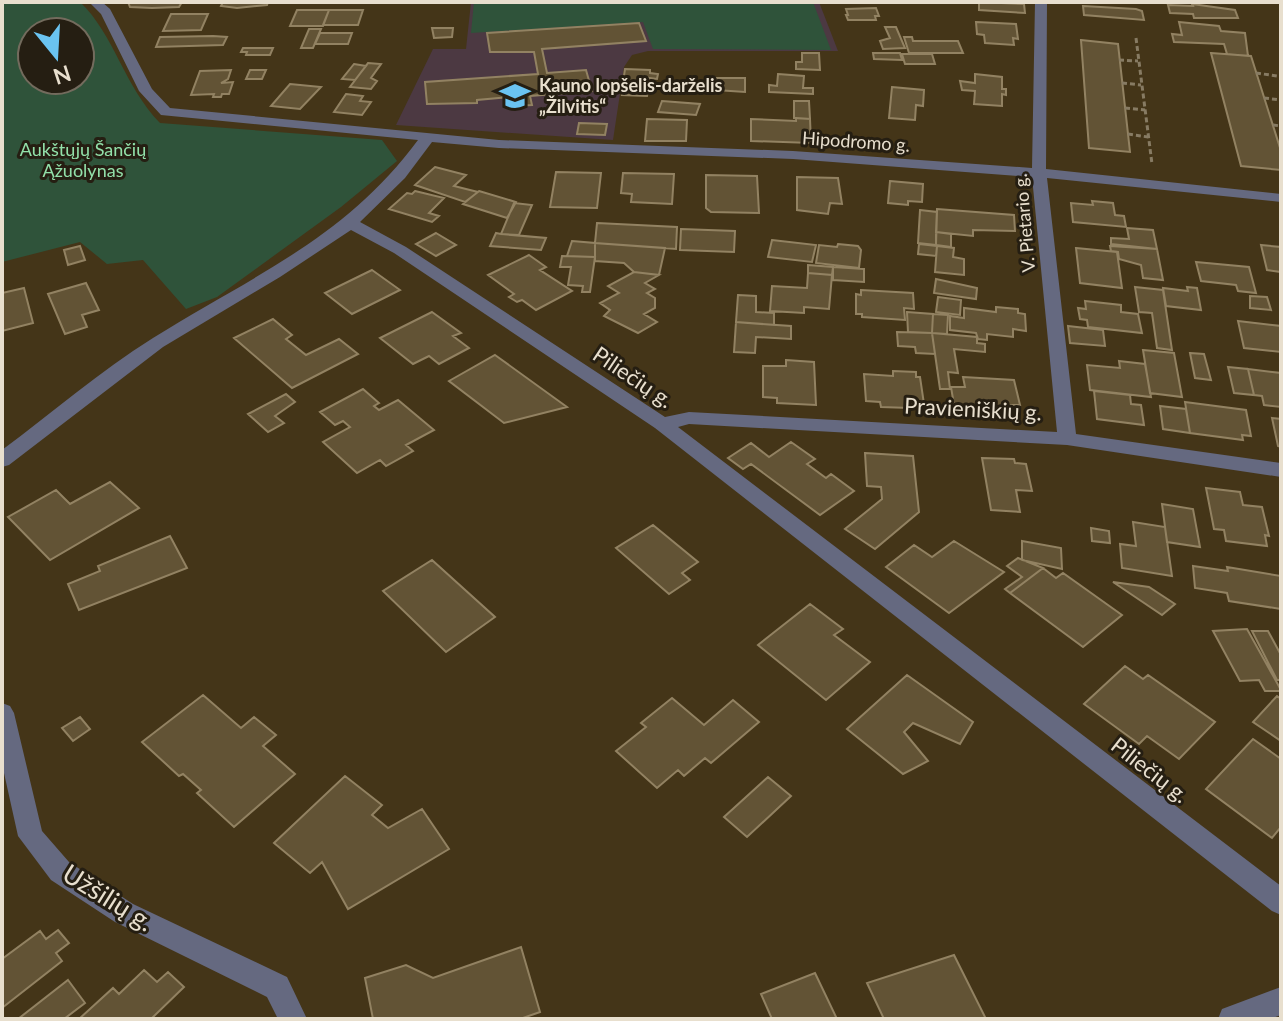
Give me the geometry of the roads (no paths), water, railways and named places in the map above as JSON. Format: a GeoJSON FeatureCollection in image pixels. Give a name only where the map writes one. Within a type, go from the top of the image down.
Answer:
{"type":"FeatureCollection","features":[{"type":"Feature","properties":{"kind":"street"},"geometry":{"type":"LineString","coordinates":[[95,2],[106,12],[146,91],[166,112],[428,137]]}},
{"type":"Feature","properties":{"kind":"street","name":"V. Pietario g."},"geometry":{"type":"LineString","coordinates":[[1041,2],[1039,173],[1067,439]]}},
{"type":"Feature","properties":{"kind":"street"},"geometry":{"type":"LineString","coordinates":[[2,460],[157,343],[274,274],[350,223],[400,175],[428,137]]}},
{"type":"Feature","properties":{"kind":"street","name":"Hipodromo g."},"geometry":{"type":"LineString","coordinates":[[428,137],[499,144],[793,155],[1039,173],[1281,198]]}},
{"type":"Feature","properties":{"kind":"street","name":"Piliečių g."},"geometry":{"type":"LineString","coordinates":[[350,223],[400,250],[662,424],[1281,902]]}},
{"type":"Feature","properties":{"kind":"street","name":"Pravieniškių g."},"geometry":{"type":"LineString","coordinates":[[662,424],[689,418],[1067,439],[1281,470]]}},
{"type":"Feature","properties":{"kind":"street","name":"Užšilių g."},"geometry":{"type":"LineString","coordinates":[[2,713],[31,836],[60,871],[124,913],[277,987],[293,1019]]}},
{"type":"Feature","properties":{"kind":"street"},"geometry":{"type":"LineString","coordinates":[[1232,1019],[1281,1001]]}},
{"type":"Feature","properties":{"kind":"place","name":"Kauno lopšelis-darželis „Žilvitis“"},"geometry":{"type":"Point","coordinates":[515,96]}},
{"type":"Feature","properties":{"kind":"park label","name":"Aukštųjų Šančių Ąžuolynas"},"geometry":{"type":"Point","coordinates":[83,160]}}]}
